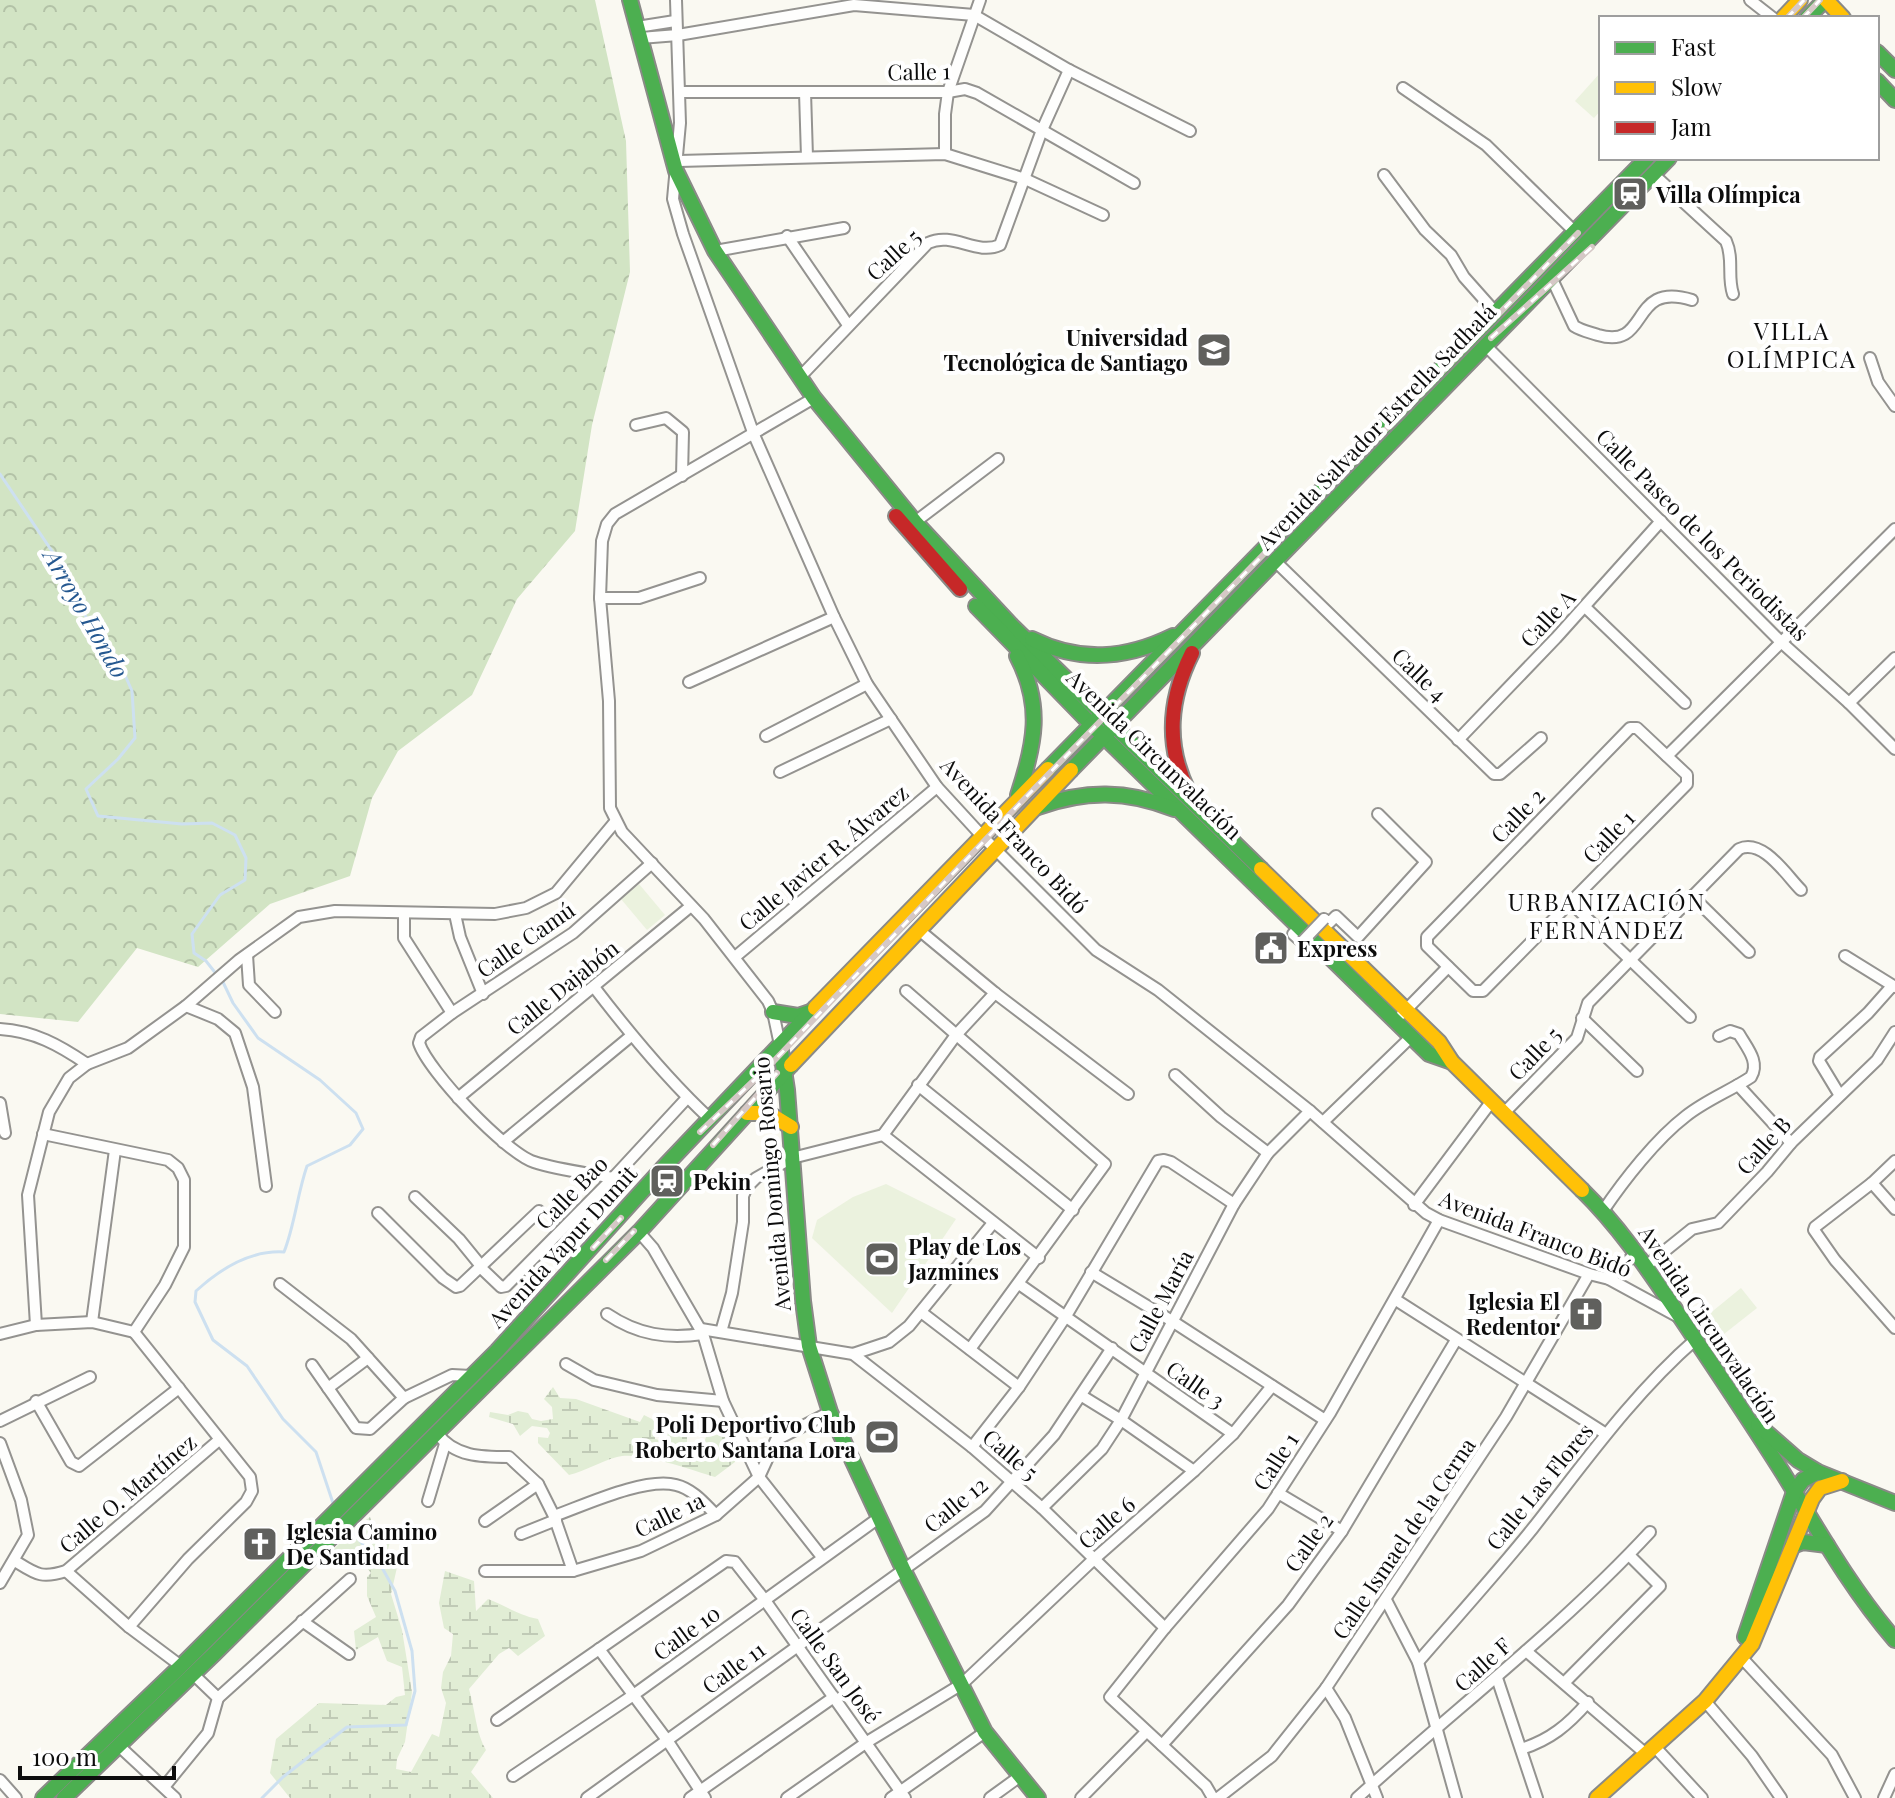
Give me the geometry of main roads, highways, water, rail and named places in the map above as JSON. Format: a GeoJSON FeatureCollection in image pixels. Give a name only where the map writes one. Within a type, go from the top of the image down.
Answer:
{"type":"FeatureCollection","features":[{"type":"Feature","properties":{"kind":"main road","name":"Avenida Circunvalación"},"geometry":{"type":"LineString","coordinates":[[630,0],[678,166],[715,251],[814,398],[915,522],[1098,731],[1196,814],[1400,1016],[1411,1037],[1429,1054],[1452,1062]]}},
{"type":"Feature","properties":{"kind":"main road"},"geometry":{"type":"LineString","coordinates":[[1785,16],[1799,0]]}},
{"type":"Feature","properties":{"kind":"main road"},"geometry":{"type":"LineString","coordinates":[[1812,16],[1825,0],[1841,16]]}},
{"type":"Feature","properties":{"kind":"main road"},"geometry":{"type":"LineString","coordinates":[[1879,54],[1895,70]]}},
{"type":"Feature","properties":{"kind":"main road"},"geometry":{"type":"LineString","coordinates":[[1879,83],[1895,100]]}},
{"type":"Feature","properties":{"kind":"main road","name":"Avenida Salvador Estrella Sadhalá"},"geometry":{"type":"LineString","coordinates":[[1109,719],[1645,160]]}},
{"type":"Feature","properties":{"kind":"main road","name":"Avenida Salvador Estrella Sadhalá"},"geometry":{"type":"LineString","coordinates":[[1194,632],[1275,561],[1667,160]]}},
{"type":"Feature","properties":{"kind":"main road","name":"Avenida Circunvalación"},"geometry":{"type":"LineString","coordinates":[[854,449],[887,504],[911,535],[1008,631],[1109,719],[1301,934],[1400,1016],[1439,1042],[1452,1062],[1603,1211],[1682,1318],[1827,1545],[1877,1619],[1895,1640]]}},
{"type":"Feature","properties":{"kind":"main road"},"geometry":{"type":"LineString","coordinates":[[1008,631],[1068,654],[1095,658],[1121,656],[1194,632]]}},
{"type":"Feature","properties":{"kind":"main road"},"geometry":{"type":"LineString","coordinates":[[1008,631],[1032,688],[1035,712],[1032,752],[1016,802]]}},
{"type":"Feature","properties":{"kind":"main road"},"geometry":{"type":"LineString","coordinates":[[1194,632],[1172,712],[1176,764],[1196,814]]}},
{"type":"Feature","properties":{"kind":"main road","name":"Avenida Yapur Dumit"},"geometry":{"type":"LineString","coordinates":[[380,1477],[441,1438],[639,1232],[785,1071],[1033,809],[1109,719]]}},
{"type":"Feature","properties":{"kind":"main road","name":"Avenida Yapur Dumit"},"geometry":{"type":"LineString","coordinates":[[43,1798],[187,1670],[316,1543],[814,1009],[1016,802],[1098,731]]}},
{"type":"Feature","properties":{"kind":"main road"},"geometry":{"type":"LineString","coordinates":[[1033,809],[1057,799],[1105,792],[1131,794],[1196,814]]}},
{"type":"Feature","properties":{"kind":"main road"},"geometry":{"type":"LineString","coordinates":[[773,1012],[798,1016],[814,1009]]}},
{"type":"Feature","properties":{"kind":"main road","name":"Avenida Domingo Rosario"},"geometry":{"type":"LineString","coordinates":[[780,1045],[791,1127],[809,1346],[830,1412],[904,1571],[985,1732],[1038,1798]]}},
{"type":"Feature","properties":{"kind":"main road"},"geometry":{"type":"LineString","coordinates":[[747,1113],[768,1113],[791,1127]]}},
{"type":"Feature","properties":{"kind":"main road"},"geometry":{"type":"LineString","coordinates":[[1746,1414],[1773,1440],[1818,1472],[1895,1503]]}},
{"type":"Feature","properties":{"kind":"main road"},"geometry":{"type":"LineString","coordinates":[[1741,1657],[1744,1639],[1794,1492],[1803,1480],[1818,1472]]}},
{"type":"Feature","properties":{"kind":"main road"},"geometry":{"type":"LineString","coordinates":[[1597,1798],[1705,1701],[1752,1644],[1806,1512],[1820,1488],[1842,1481]]}},
{"type":"Feature","properties":{"kind":"main road"},"geometry":{"type":"LineString","coordinates":[[1792,1546],[1803,1542],[1827,1545]]}},
{"type":"Feature","properties":{"kind":"main road","name":"Avenida Yapur Dumit"},"geometry":{"type":"LineString","coordinates":[[64,1798],[119,1746],[187,1670]]}},
{"type":"Feature","properties":{"kind":"waterway","name":"Arroyo Hondo"},"geometry":{"type":"LineString","coordinates":[[0,474],[68,575],[92,631],[117,657],[132,691],[135,738],[86,789],[98,816],[182,824],[212,823],[235,835],[246,858],[245,880],[220,895],[192,934],[194,953],[206,961],[217,975]]}},
{"type":"Feature","properties":{"kind":"waterway","name":"Arroyo Hondo"},"geometry":{"type":"LineString","coordinates":[[222,980],[233,1003],[258,1038],[320,1080],[356,1113],[363,1129],[350,1145],[307,1166],[284,1252],[259,1254],[225,1268],[196,1291],[195,1302],[213,1340],[247,1366],[283,1419],[316,1452],[333,1503]]}},
{"type":"Feature","properties":{"kind":"waterway","name":"Arroyo Hondo"},"geometry":{"type":"LineString","coordinates":[[262,1798],[283,1777],[347,1727],[406,1725],[415,1691],[412,1651],[395,1591],[380,1564],[348,1527]]}},
{"type":"Feature","properties":{"kind":"railway"},"geometry":{"type":"LineString","coordinates":[[1789,16],[1804,0]]}},
{"type":"Feature","properties":{"kind":"railway"},"geometry":{"type":"LineString","coordinates":[[1805,16],[1820,0]]}},
{"type":"Feature","properties":{"kind":"railway"},"geometry":{"type":"LineString","coordinates":[[700,1132],[772,1063],[1030,793],[1578,233]]}},
{"type":"Feature","properties":{"kind":"railway"},"geometry":{"type":"LineString","coordinates":[[1491,338],[1592,247]]}},
{"type":"Feature","properties":{"kind":"railway"},"geometry":{"type":"LineString","coordinates":[[713,1145],[777,1073]]}},
{"type":"Feature","properties":{"kind":"railway"},"geometry":{"type":"LineString","coordinates":[[593,1248],[621,1218]]}},
{"type":"Feature","properties":{"kind":"railway"},"geometry":{"type":"LineString","coordinates":[[606,1260],[634,1231]]}},
{"type":"Feature","properties":{"kind":"place","name":"Villa Olímpica"},"geometry":{"type":"Point","coordinates":[1630,194]}},
{"type":"Feature","properties":{"kind":"place","name":"Universidad Tecnológica de Santiago"},"geometry":{"type":"Point","coordinates":[1214,350]}},
{"type":"Feature","properties":{"kind":"place","name":"Express"},"geometry":{"type":"Point","coordinates":[1271,948]}},
{"type":"Feature","properties":{"kind":"place","name":"Pekin"},"geometry":{"type":"Point","coordinates":[667,1181]}},
{"type":"Feature","properties":{"kind":"place","name":"Play de Los Jazmines"},"geometry":{"type":"Point","coordinates":[882,1259]}},
{"type":"Feature","properties":{"kind":"place","name":"Iglesia El Redentor"},"geometry":{"type":"Point","coordinates":[1586,1314]}},
{"type":"Feature","properties":{"kind":"place","name":"Poli Deportivo Club Roberto Santana Lora"},"geometry":{"type":"Point","coordinates":[882,1437]}},
{"type":"Feature","properties":{"kind":"place","name":"Iglesia Camino De Santidad"},"geometry":{"type":"Point","coordinates":[260,1544]}},
{"type":"Feature","properties":{"kind":"district","name":"VILLA OLÍMPICA"},"geometry":{"type":"Point","coordinates":[1792,344]}},
{"type":"Feature","properties":{"kind":"district","name":"URBANIZACIÓN FERNÁNDEZ"},"geometry":{"type":"Point","coordinates":[1607,915]}}]}
